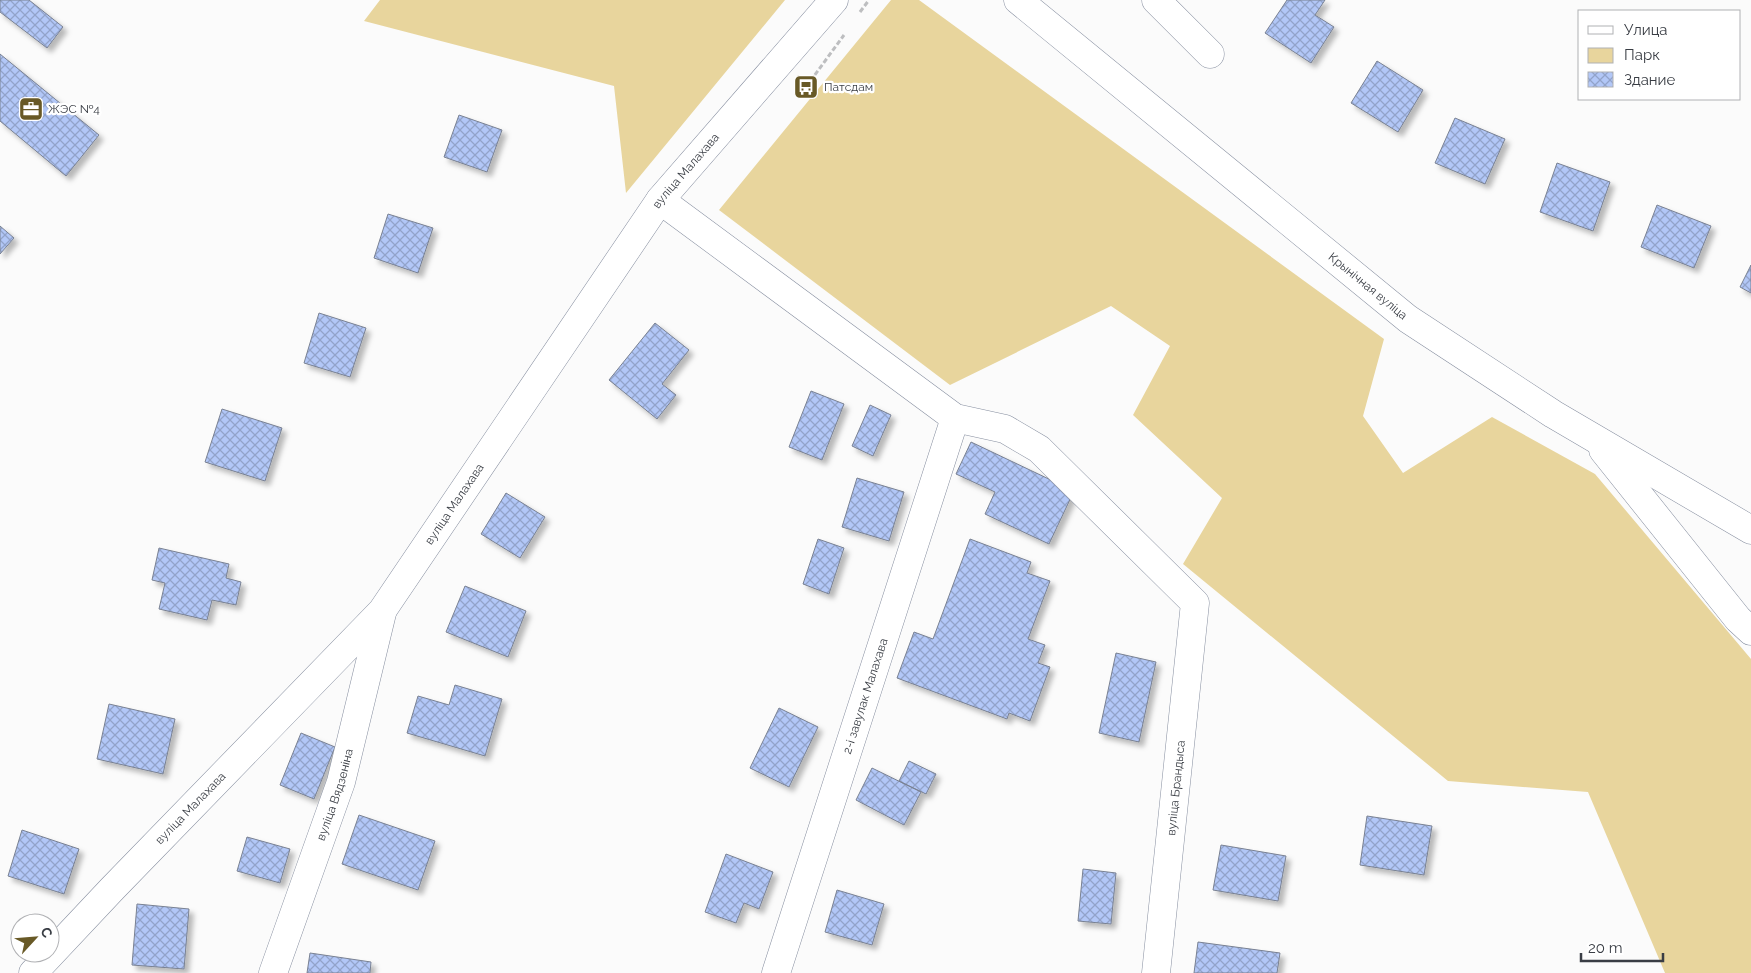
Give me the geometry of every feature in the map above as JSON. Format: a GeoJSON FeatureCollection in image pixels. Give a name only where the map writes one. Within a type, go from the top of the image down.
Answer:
{"type":"FeatureCollection","features":[{"type":"Feature","properties":{"kind":"street","name":"вуліца Малахава"},"geometry":{"type":"LineString","coordinates":[[34,973],[112,888],[382,611],[660,200],[834,0]]}},
{"type":"Feature","properties":{"kind":"street","name":"Крынічная вуліца"},"geometry":{"type":"LineString","coordinates":[[1018,0],[1408,319],[1552,414],[1751,530]]}},
{"type":"Feature","properties":{"kind":"street"},"geometry":{"type":"LineString","coordinates":[[1156,0],[1210,54]]}},
{"type":"Feature","properties":{"kind":"street"},"geometry":{"type":"LineString","coordinates":[[660,200],[955,418]]}},
{"type":"Feature","properties":{"kind":"street","name":"вуліца Брандыса"},"geometry":{"type":"LineString","coordinates":[[955,418],[1005,428],[1039,449],[1195,603],[1156,973]]}},
{"type":"Feature","properties":{"kind":"street","name":"2-і завулак Малахава"},"geometry":{"type":"LineString","coordinates":[[776,973],[955,418]]}},
{"type":"Feature","properties":{"kind":"street"},"geometry":{"type":"LineString","coordinates":[[1593,437],[1738,619],[1751,631]]}},
{"type":"Feature","properties":{"kind":"street","name":"вуліца Вядзеніна"},"geometry":{"type":"LineString","coordinates":[[273,973],[341,782],[382,611]]}},
{"type":"Feature","properties":{"kind":"path"},"geometry":{"type":"LineString","coordinates":[[857,16],[869,0]]}},
{"type":"Feature","properties":{"kind":"path"},"geometry":{"type":"LineString","coordinates":[[806,87],[846,32]]}},
{"type":"Feature","properties":{"kind":"green space"},"geometry":{"type":"Polygon","coordinates":[[[380,0],[785,0],[626,193],[614,86],[364,21],[380,0]]]}},
{"type":"Feature","properties":{"kind":"green space"},"geometry":{"type":"Polygon","coordinates":[[[891,0],[919,0],[1384,339],[1363,416],[1403,473],[1492,417],[1595,474],[1751,659],[1751,973],[1665,973],[1588,792],[1448,781],[1183,564],[1222,498],[1133,415],[1170,346],[1111,306],[950,385],[719,210],[891,0]]]}},
{"type":"Feature","properties":{"kind":"building"},"geometry":{"type":"Polygon","coordinates":[[[0,0],[29,0],[63,27],[47,48],[0,12],[0,0]]]}},
{"type":"Feature","properties":{"kind":"building"},"geometry":{"type":"Polygon","coordinates":[[[1287,0],[1325,0],[1315,15],[1334,27],[1311,63],[1265,33],[1287,0]]]}},
{"type":"Feature","properties":{"kind":"building"},"geometry":{"type":"Polygon","coordinates":[[[0,54],[99,135],[66,176],[0,121],[0,54]]]}},
{"type":"Feature","properties":{"kind":"building"},"geometry":{"type":"Polygon","coordinates":[[[1377,61],[1423,90],[1398,132],[1351,103],[1377,61]]]}},
{"type":"Feature","properties":{"kind":"building"},"geometry":{"type":"Polygon","coordinates":[[[459,115],[502,130],[487,172],[444,157],[459,115]]]}},
{"type":"Feature","properties":{"kind":"building"},"geometry":{"type":"Polygon","coordinates":[[[1455,118],[1505,139],[1485,184],[1435,163],[1455,118]]]}},
{"type":"Feature","properties":{"kind":"building"},"geometry":{"type":"Polygon","coordinates":[[[1557,163],[1610,182],[1593,231],[1540,212],[1557,163]]]}},
{"type":"Feature","properties":{"kind":"building"},"geometry":{"type":"Polygon","coordinates":[[[1657,205],[1711,226],[1694,268],[1641,247],[1657,205]]]}},
{"type":"Feature","properties":{"kind":"building"},"geometry":{"type":"Polygon","coordinates":[[[388,214],[433,228],[418,273],[374,258],[388,214]]]}},
{"type":"Feature","properties":{"kind":"building"},"geometry":{"type":"Polygon","coordinates":[[[0,226],[14,238],[0,254],[0,226]]]}},
{"type":"Feature","properties":{"kind":"building"},"geometry":{"type":"Polygon","coordinates":[[[1751,265],[1751,293],[1740,287],[1751,265]]]}},
{"type":"Feature","properties":{"kind":"building"},"geometry":{"type":"Polygon","coordinates":[[[319,313],[366,328],[350,377],[304,363],[319,313]]]}},
{"type":"Feature","properties":{"kind":"building"},"geometry":{"type":"Polygon","coordinates":[[[655,323],[689,350],[662,384],[676,395],[657,419],[609,380],[655,323]]]}},
{"type":"Feature","properties":{"kind":"building"},"geometry":{"type":"Polygon","coordinates":[[[811,391],[844,404],[822,460],[789,447],[811,391]]]}},
{"type":"Feature","properties":{"kind":"building"},"geometry":{"type":"Polygon","coordinates":[[[870,405],[891,415],[873,456],[852,446],[870,405]]]}},
{"type":"Feature","properties":{"kind":"building"},"geometry":{"type":"Polygon","coordinates":[[[222,409],[282,428],[265,481],[205,462],[222,409]]]}},
{"type":"Feature","properties":{"kind":"building"},"geometry":{"type":"Polygon","coordinates":[[[971,442],[1074,491],[1049,544],[985,514],[995,492],[956,474],[971,442]]]}},
{"type":"Feature","properties":{"kind":"building"},"geometry":{"type":"Polygon","coordinates":[[[857,478],[904,492],[889,541],[842,527],[857,478]]]}},
{"type":"Feature","properties":{"kind":"building"},"geometry":{"type":"Polygon","coordinates":[[[506,493],[545,517],[520,558],[481,534],[506,493]]]}},
{"type":"Feature","properties":{"kind":"building"},"geometry":{"type":"Polygon","coordinates":[[[818,539],[844,548],[829,594],[803,584],[818,539]]]}},
{"type":"Feature","properties":{"kind":"building"},"geometry":{"type":"Polygon","coordinates":[[[970,539],[1031,562],[1027,573],[1050,581],[1028,639],[1045,645],[1038,663],[1050,667],[1030,721],[1009,713],[1007,719],[897,678],[914,632],[933,639],[970,539]]]}},
{"type":"Feature","properties":{"kind":"building"},"geometry":{"type":"Polygon","coordinates":[[[159,548],[229,564],[226,578],[241,582],[236,605],[212,600],[207,620],[159,609],[165,583],[152,580],[159,548]]]}},
{"type":"Feature","properties":{"kind":"building"},"geometry":{"type":"Polygon","coordinates":[[[465,586],[526,611],[508,657],[446,632],[465,586]]]}},
{"type":"Feature","properties":{"kind":"building"},"geometry":{"type":"Polygon","coordinates":[[[1116,653],[1156,662],[1139,742],[1099,733],[1116,653]]]}},
{"type":"Feature","properties":{"kind":"building"},"geometry":{"type":"Polygon","coordinates":[[[455,685],[502,699],[485,756],[407,733],[418,696],[449,705],[455,685]]]}},
{"type":"Feature","properties":{"kind":"building"},"geometry":{"type":"Polygon","coordinates":[[[109,704],[175,719],[163,774],[97,759],[109,704]]]}},
{"type":"Feature","properties":{"kind":"building"},"geometry":{"type":"Polygon","coordinates":[[[779,708],[818,727],[789,787],[750,768],[779,708]]]}},
{"type":"Feature","properties":{"kind":"building"},"geometry":{"type":"Polygon","coordinates":[[[301,733],[335,747],[314,799],[280,785],[301,733]]]}},
{"type":"Feature","properties":{"kind":"building"},"geometry":{"type":"Polygon","coordinates":[[[909,761],[936,774],[926,794],[899,781],[909,761]]]}},
{"type":"Feature","properties":{"kind":"building"},"geometry":{"type":"Polygon","coordinates":[[[872,768],[921,792],[904,825],[856,800],[872,768]]]}},
{"type":"Feature","properties":{"kind":"building"},"geometry":{"type":"Polygon","coordinates":[[[359,815],[435,841],[418,890],[342,864],[359,815]]]}},
{"type":"Feature","properties":{"kind":"building"},"geometry":{"type":"Polygon","coordinates":[[[1367,816],[1432,826],[1424,875],[1360,865],[1367,816]]]}},
{"type":"Feature","properties":{"kind":"building"},"geometry":{"type":"Polygon","coordinates":[[[22,830],[79,849],[64,894],[8,876],[22,830]]]}},
{"type":"Feature","properties":{"kind":"building"},"geometry":{"type":"Polygon","coordinates":[[[247,837],[290,849],[280,883],[237,871],[247,837]]]}},
{"type":"Feature","properties":{"kind":"building"},"geometry":{"type":"Polygon","coordinates":[[[1221,845],[1286,856],[1278,901],[1213,890],[1221,845]]]}},
{"type":"Feature","properties":{"kind":"building"},"geometry":{"type":"Polygon","coordinates":[[[726,854],[773,872],[759,909],[744,903],[736,923],[705,912],[726,854]]]}},
{"type":"Feature","properties":{"kind":"building"},"geometry":{"type":"Polygon","coordinates":[[[1083,869],[1116,873],[1111,924],[1078,921],[1083,869]]]}},
{"type":"Feature","properties":{"kind":"building"},"geometry":{"type":"Polygon","coordinates":[[[837,890],[884,904],[872,945],[825,932],[837,890]]]}},
{"type":"Feature","properties":{"kind":"building"},"geometry":{"type":"Polygon","coordinates":[[[137,904],[189,909],[184,969],[132,965],[137,904]]]}},
{"type":"Feature","properties":{"kind":"building"},"geometry":{"type":"Polygon","coordinates":[[[1198,942],[1280,953],[1277,973],[1194,973],[1198,942]]]}},
{"type":"Feature","properties":{"kind":"building"},"geometry":{"type":"Polygon","coordinates":[[[310,953],[371,962],[370,973],[307,973],[310,953]]]}},
{"type":"Feature","properties":{"kind":"place","name":"Патсдам"},"geometry":{"type":"Point","coordinates":[806,87]}},
{"type":"Feature","properties":{"kind":"place","name":"ЖЭС №4"},"geometry":{"type":"Point","coordinates":[31,109]}}]}
